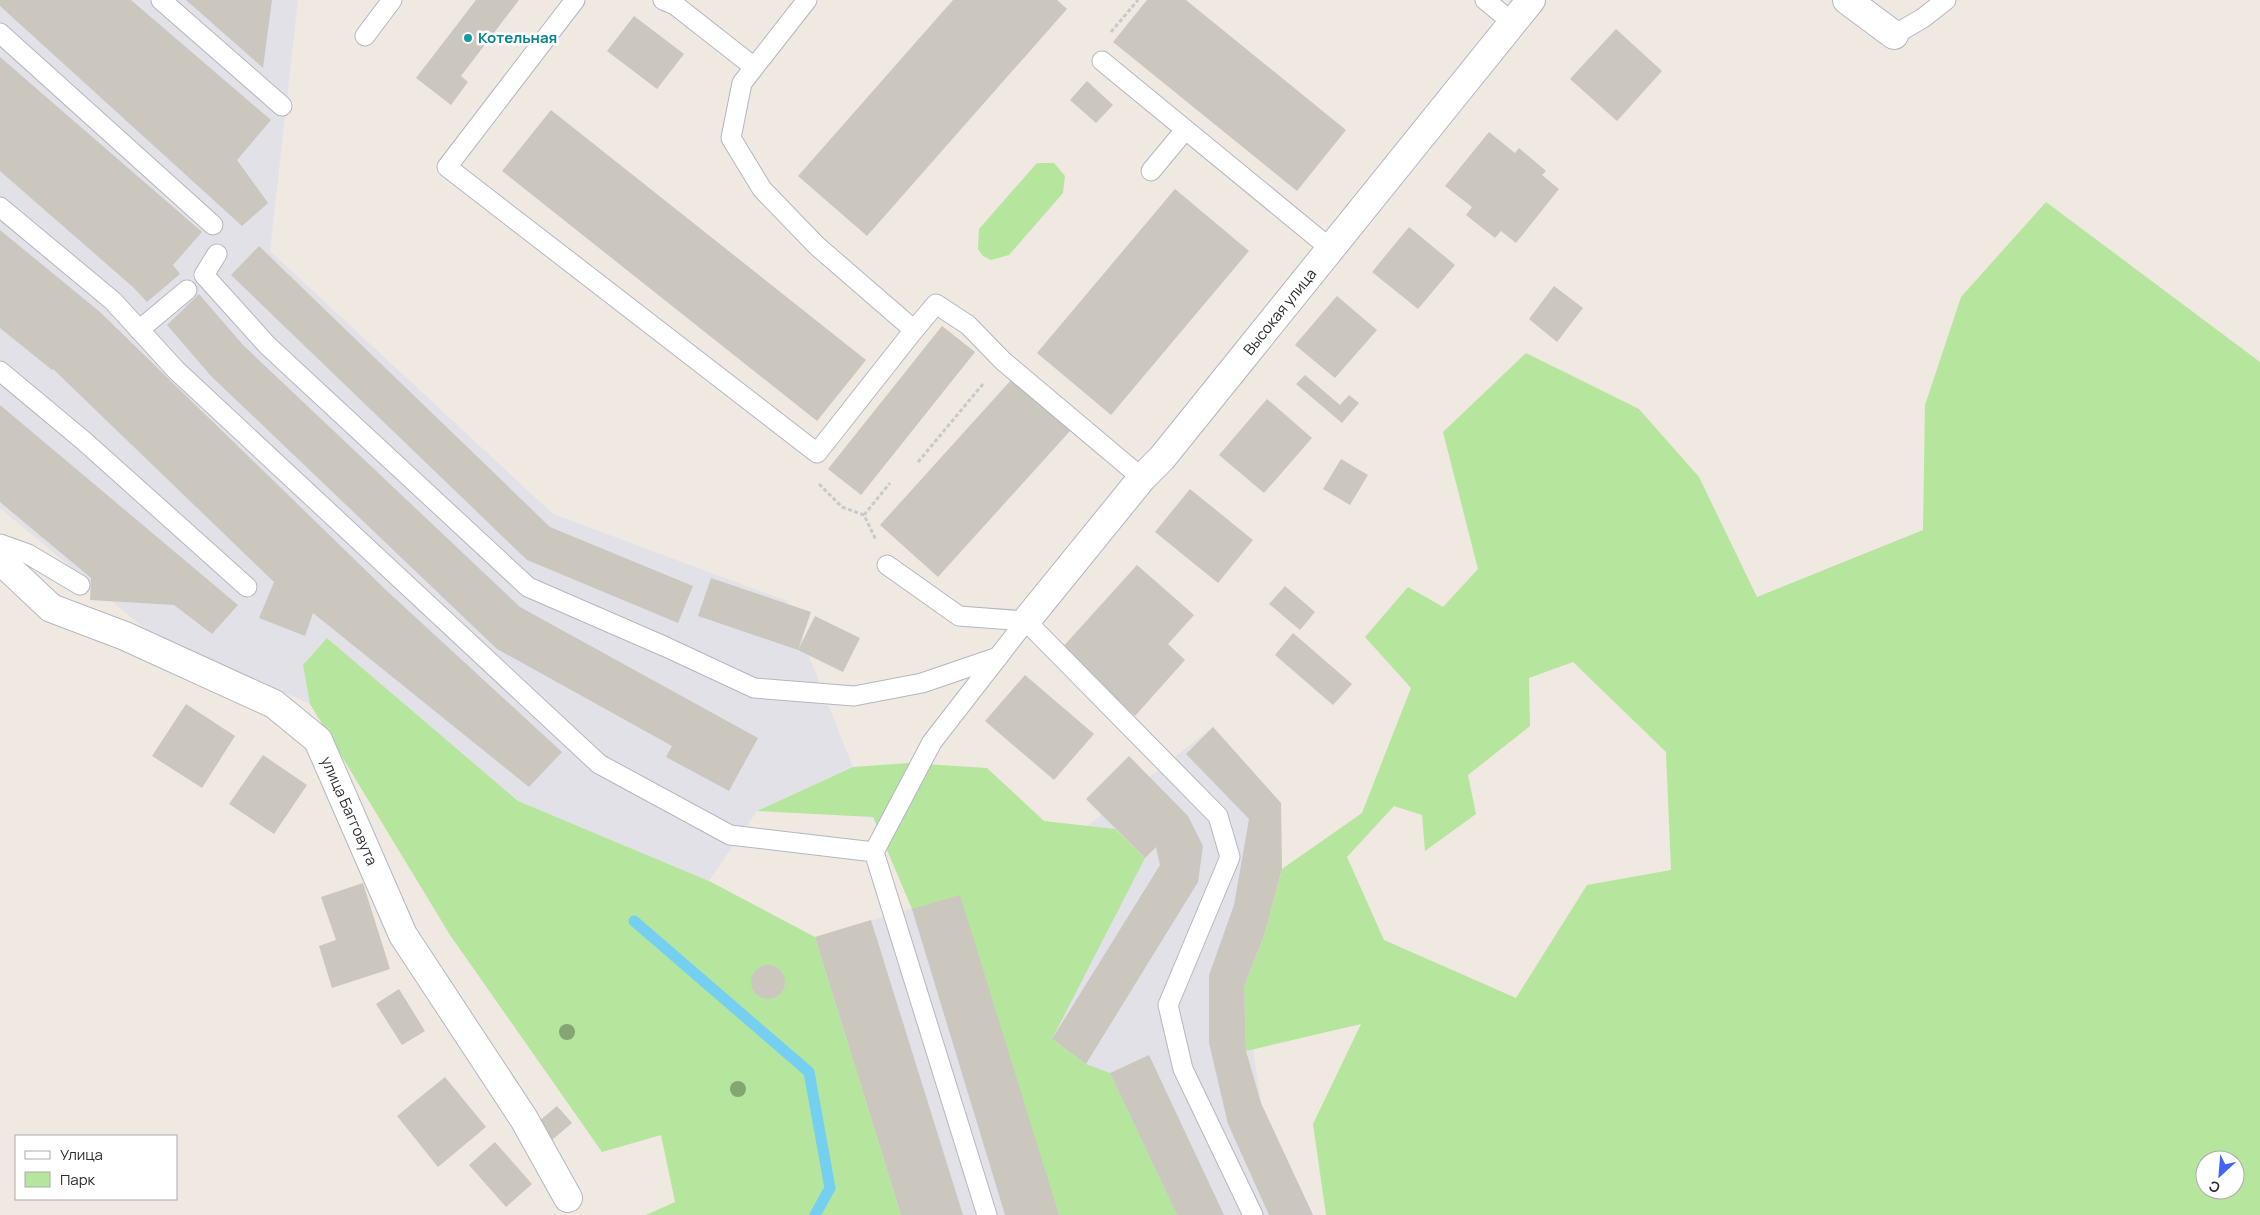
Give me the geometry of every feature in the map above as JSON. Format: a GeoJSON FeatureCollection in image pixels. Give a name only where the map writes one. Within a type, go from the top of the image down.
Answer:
{"type":"FeatureCollection","features":[{"type":"Feature","properties":{"kind":"street","name":"Высокая улица"},"geometry":{"type":"LineString","coordinates":[[1026,621],[1142,478],[1162,458],[1532,0]]}},
{"type":"Feature","properties":{"kind":"street"},"geometry":{"type":"LineString","coordinates":[[1847,0],[1894,35]]}},
{"type":"Feature","properties":{"kind":"street","name":"улица Багговута"},"geometry":{"type":"LineString","coordinates":[[0,560],[51,608],[125,636],[274,704],[318,740],[403,935],[524,1119],[568,1198]]}},
{"type":"Feature","properties":{"kind":"lane"},"geometry":{"type":"LineString","coordinates":[[161,0],[282,106]]}},
{"type":"Feature","properties":{"kind":"lane"},"geometry":{"type":"LineString","coordinates":[[365,36],[392,0]]}},
{"type":"Feature","properties":{"kind":"lane"},"geometry":{"type":"LineString","coordinates":[[575,0],[447,167],[817,454],[936,304],[968,325],[1003,361],[1142,478]]}},
{"type":"Feature","properties":{"kind":"lane"},"geometry":{"type":"LineString","coordinates":[[663,0],[675,5],[754,67]]}},
{"type":"Feature","properties":{"kind":"lane"},"geometry":{"type":"LineString","coordinates":[[807,0],[742,84],[731,138],[762,189],[817,246],[914,330]]}},
{"type":"Feature","properties":{"kind":"lane"},"geometry":{"type":"LineString","coordinates":[[1485,0],[1513,23]]}},
{"type":"Feature","properties":{"kind":"lane"},"geometry":{"type":"LineString","coordinates":[[1894,35],[1923,18],[1946,0]]}},
{"type":"Feature","properties":{"kind":"lane"},"geometry":{"type":"LineString","coordinates":[[0,33],[213,225]]}},
{"type":"Feature","properties":{"kind":"lane"},"geometry":{"type":"LineString","coordinates":[[1102,61],[1331,248]]}},
{"type":"Feature","properties":{"kind":"lane"},"geometry":{"type":"LineString","coordinates":[[1151,171],[1185,130]]}},
{"type":"Feature","properties":{"kind":"lane"},"geometry":{"type":"LineString","coordinates":[[0,207],[113,301],[176,370],[599,764],[730,835],[874,852]]}},
{"type":"Feature","properties":{"kind":"lane"},"geometry":{"type":"LineString","coordinates":[[218,254],[204,274],[267,345],[528,588],[666,647],[754,688],[854,696],[922,683],[998,657]]}},
{"type":"Feature","properties":{"kind":"lane"},"geometry":{"type":"LineString","coordinates":[[139,330],[187,290]]}},
{"type":"Feature","properties":{"kind":"lane"},"geometry":{"type":"LineString","coordinates":[[0,371],[84,441],[247,587]]}},
{"type":"Feature","properties":{"kind":"lane"},"geometry":{"type":"LineString","coordinates":[[0,544],[28,554],[80,585]]}},
{"type":"Feature","properties":{"kind":"lane"},"geometry":{"type":"LineString","coordinates":[[887,565],[959,616],[1026,621],[1218,816],[1230,857],[1168,1005],[1183,1069],[1253,1215]]}},
{"type":"Feature","properties":{"kind":"lane"},"geometry":{"type":"LineString","coordinates":[[987,1215],[874,852],[932,742],[1026,621]]}},
{"type":"Feature","properties":{"kind":"path"},"geometry":{"type":"LineString","coordinates":[[1102,61],[1105,39],[1138,0]]}},
{"type":"Feature","properties":{"kind":"path"},"geometry":{"type":"LineString","coordinates":[[918,462],[1003,361]]}},
{"type":"Feature","properties":{"kind":"path"},"geometry":{"type":"LineString","coordinates":[[817,454],[817,482],[842,507],[864,515],[887,565]]}},
{"type":"Feature","properties":{"kind":"path"},"geometry":{"type":"LineString","coordinates":[[864,515],[890,483]]}},
{"type":"Feature","properties":{"kind":"shaded area"},"geometry":{"type":"Polygon","coordinates":[[[0,0],[298,0],[270,251],[553,514],[787,601],[853,767],[757,811],[709,881],[518,801],[327,638],[303,665],[310,704],[151,634],[0,508],[0,0]]]}},
{"type":"Feature","properties":{"kind":"shaded area"},"geometry":{"type":"Polygon","coordinates":[[[1213,727],[1281,803],[1282,869],[1244,987],[1261,1103],[1313,1215],[901,1215],[815,937],[1026,874],[1213,727]]]}},
{"type":"Feature","properties":{"kind":"green space"},"geometry":{"type":"Polygon","coordinates":[[[1037,163],[1054,163],[1065,176],[1063,193],[1009,255],[991,260],[983,256],[978,249],[979,229],[1037,163]]]}},
{"type":"Feature","properties":{"kind":"green space"},"geometry":{"type":"Polygon","coordinates":[[[2046,202],[2260,362],[2260,1215],[1326,1215],[1313,1124],[1361,1024],[1246,1051],[1244,987],[1264,936],[1282,869],[1362,813],[1411,688],[1365,637],[1408,587],[1443,607],[1478,569],[1443,432],[1526,353],[1639,409],[1699,477],[1757,597],[1923,530],[1925,405],[1961,297],[2046,202]],[[1573,662],[1529,678],[1530,726],[1468,775],[1476,814],[1425,851],[1422,815],[1394,806],[1347,857],[1384,940],[1516,998],[1587,885],[1671,870],[1666,752],[1573,662]]]}},
{"type":"Feature","properties":{"kind":"green space"},"geometry":{"type":"Polygon","coordinates":[[[327,638],[518,801],[709,881],[815,937],[901,1215],[646,1215],[675,1202],[661,1135],[602,1152],[450,935],[310,704],[303,665],[327,638]]]}},
{"type":"Feature","properties":{"kind":"green space"},"geometry":{"type":"Polygon","coordinates":[[[909,763],[987,768],[1044,821],[1115,829],[1145,858],[1052,1039],[1086,1064],[1110,1073],[1177,1215],[1059,1215],[912,909],[873,817],[757,811],[853,767],[909,763]]]}},
{"type":"Feature","properties":{"kind":"building"},"geometry":{"type":"Polygon","coordinates":[[[0,0],[131,0],[271,120],[237,160],[268,203],[242,226],[0,6],[0,0]]]}},
{"type":"Feature","properties":{"kind":"building"},"geometry":{"type":"Polygon","coordinates":[[[186,0],[272,0],[263,68],[186,0]]]}},
{"type":"Feature","properties":{"kind":"building","name":"Котельная"},"geometry":{"type":"Polygon","coordinates":[[[476,0],[519,0],[461,76],[468,82],[451,105],[416,78],[476,0]]]}},
{"type":"Feature","properties":{"kind":"building"},"geometry":{"type":"Polygon","coordinates":[[[953,0],[1057,0],[1067,9],[867,236],[798,176],[953,0]]]}},
{"type":"Feature","properties":{"kind":"building"},"geometry":{"type":"Polygon","coordinates":[[[1147,0],[1186,0],[1346,130],[1297,191],[1113,42],[1147,0]]]}},
{"type":"Feature","properties":{"kind":"building"},"geometry":{"type":"Polygon","coordinates":[[[634,16],[684,54],[657,89],[607,51],[634,16]]]}},
{"type":"Feature","properties":{"kind":"building"},"geometry":{"type":"Polygon","coordinates":[[[1616,29],[1662,71],[1617,121],[1570,79],[1616,29]]]}},
{"type":"Feature","properties":{"kind":"building"},"geometry":{"type":"Polygon","coordinates":[[[0,57],[202,232],[173,265],[180,274],[147,302],[134,288],[0,171],[0,57]]]}},
{"type":"Feature","properties":{"kind":"building"},"geometry":{"type":"Polygon","coordinates":[[[1087,81],[1113,105],[1096,123],[1070,100],[1087,81]]]}},
{"type":"Feature","properties":{"kind":"building"},"geometry":{"type":"Polygon","coordinates":[[[551,110],[866,360],[817,421],[502,171],[551,110]]]}},
{"type":"Feature","properties":{"kind":"building"},"geometry":{"type":"Polygon","coordinates":[[[1489,132],[1515,153],[1519,148],[1546,171],[1542,175],[1559,189],[1516,243],[1501,231],[1495,238],[1466,215],[1472,207],[1445,186],[1489,132]]]}},
{"type":"Feature","properties":{"kind":"building"},"geometry":{"type":"Polygon","coordinates":[[[1175,189],[1249,251],[1111,415],[1037,353],[1175,189]]]}},
{"type":"Feature","properties":{"kind":"building"},"geometry":{"type":"Polygon","coordinates":[[[1409,227],[1455,265],[1418,309],[1372,272],[1409,227]]]}},
{"type":"Feature","properties":{"kind":"building"},"geometry":{"type":"Polygon","coordinates":[[[0,230],[100,312],[387,591],[562,752],[529,787],[313,613],[305,636],[259,618],[274,582],[53,369],[0,328],[0,230]]]}},
{"type":"Feature","properties":{"kind":"building"},"geometry":{"type":"Polygon","coordinates":[[[259,246],[550,527],[693,586],[678,623],[527,560],[231,275],[259,246]]]}},
{"type":"Feature","properties":{"kind":"building"},"geometry":{"type":"Polygon","coordinates":[[[1554,286],[1583,308],[1557,342],[1529,319],[1554,286]]]}},
{"type":"Feature","properties":{"kind":"building"},"geometry":{"type":"Polygon","coordinates":[[[199,294],[243,345],[520,607],[758,738],[729,791],[666,757],[672,746],[497,649],[211,376],[167,325],[199,294]]]}},
{"type":"Feature","properties":{"kind":"building"},"geometry":{"type":"Polygon","coordinates":[[[1337,296],[1377,330],[1335,378],[1295,345],[1337,296]]]}},
{"type":"Feature","properties":{"kind":"building"},"geometry":{"type":"Polygon","coordinates":[[[942,326],[975,352],[861,495],[828,469],[942,326]]]}},
{"type":"Feature","properties":{"kind":"building"},"geometry":{"type":"Polygon","coordinates":[[[1305,375],[1340,405],[1349,395],[1359,403],[1342,423],[1296,384],[1305,375]]]}},
{"type":"Feature","properties":{"kind":"building"},"geometry":{"type":"Polygon","coordinates":[[[1012,379],[1070,431],[938,577],[880,525],[1012,379]]]}},
{"type":"Feature","properties":{"kind":"building"},"geometry":{"type":"Polygon","coordinates":[[[1267,399],[1312,438],[1264,493],[1219,455],[1267,399]]]}},
{"type":"Feature","properties":{"kind":"building"},"geometry":{"type":"Polygon","coordinates":[[[0,405],[238,605],[212,634],[174,605],[90,600],[91,578],[0,502],[0,405]]]}},
{"type":"Feature","properties":{"kind":"building"},"geometry":{"type":"Polygon","coordinates":[[[1341,459],[1368,475],[1350,505],[1323,489],[1341,459]]]}},
{"type":"Feature","properties":{"kind":"building"},"geometry":{"type":"Polygon","coordinates":[[[1190,489],[1253,540],[1218,583],[1155,532],[1190,489]]]}},
{"type":"Feature","properties":{"kind":"building"},"geometry":{"type":"Polygon","coordinates":[[[1137,565],[1194,615],[1168,644],[1185,660],[1135,716],[1061,649],[1137,565]]]}},
{"type":"Feature","properties":{"kind":"building"},"geometry":{"type":"Polygon","coordinates":[[[711,578],[811,612],[798,650],[698,616],[711,578]]]}},
{"type":"Feature","properties":{"kind":"building"},"geometry":{"type":"Polygon","coordinates":[[[1285,586],[1315,612],[1300,630],[1269,604],[1285,586]]]}},
{"type":"Feature","properties":{"kind":"building"},"geometry":{"type":"Polygon","coordinates":[[[815,616],[860,638],[843,672],[798,650],[815,616]]]}},
{"type":"Feature","properties":{"kind":"building"},"geometry":{"type":"Polygon","coordinates":[[[1293,633],[1352,684],[1333,705],[1275,655],[1293,633]]]}},
{"type":"Feature","properties":{"kind":"building"},"geometry":{"type":"Polygon","coordinates":[[[1025,675],[1094,734],[1054,780],[985,721],[1025,675]]]}},
{"type":"Feature","properties":{"kind":"building"},"geometry":{"type":"Polygon","coordinates":[[[186,704],[235,736],[202,788],[152,756],[186,704]]]}},
{"type":"Feature","properties":{"kind":"building"},"geometry":{"type":"Polygon","coordinates":[[[1213,727],[1281,803],[1282,869],[1264,936],[1244,987],[1246,1051],[1261,1103],[1313,1215],[1269,1215],[1228,1124],[1209,1043],[1209,975],[1234,905],[1249,819],[1186,754],[1213,727]]]}},
{"type":"Feature","properties":{"kind":"building"},"geometry":{"type":"Polygon","coordinates":[[[263,755],[307,785],[274,834],[229,804],[263,755]]]}},
{"type":"Feature","properties":{"kind":"building"},"geometry":{"type":"Polygon","coordinates":[[[1129,756],[1188,816],[1203,846],[1198,882],[1086,1064],[1052,1039],[1160,865],[1156,847],[1145,858],[1086,799],[1129,756]]]}},
{"type":"Feature","properties":{"kind":"building"},"geometry":{"type":"Polygon","coordinates":[[[363,883],[390,969],[332,988],[319,946],[336,940],[321,897],[363,883]]]}},
{"type":"Feature","properties":{"kind":"building"},"geometry":{"type":"Polygon","coordinates":[[[960,895],[1059,1215],[1005,1215],[912,909],[960,895]]]}},
{"type":"Feature","properties":{"kind":"building"},"geometry":{"type":"Polygon","coordinates":[[[871,920],[963,1215],[901,1215],[815,937],[871,920]]]}},
{"type":"Feature","properties":{"kind":"building"},"geometry":{"type":"Polygon","coordinates":[[[768,965],[780,970],[785,982],[780,994],[768,999],[756,994],[751,982],[756,970],[768,965]]]}},
{"type":"Feature","properties":{"kind":"building"},"geometry":{"type":"Polygon","coordinates":[[[399,989],[425,1031],[402,1045],[376,1004],[399,989]]]}},
{"type":"Feature","properties":{"kind":"building"},"geometry":{"type":"Polygon","coordinates":[[[1149,1055],[1224,1215],[1177,1215],[1110,1073],[1149,1055]]]}},
{"type":"Feature","properties":{"kind":"building"},"geometry":{"type":"Polygon","coordinates":[[[445,1077],[486,1127],[438,1167],[397,1116],[445,1077]]]}},
{"type":"Feature","properties":{"kind":"building"},"geometry":{"type":"Polygon","coordinates":[[[557,1106],[572,1123],[552,1140],[537,1123],[557,1106]]]}},
{"type":"Feature","properties":{"kind":"building"},"geometry":{"type":"Polygon","coordinates":[[[495,1142],[532,1184],[506,1207],[469,1165],[495,1142]]]}},
{"type":"Feature","properties":{"kind":"waterway"},"geometry":{"type":"LineString","coordinates":[[634,921],[809,1072],[830,1188],[815,1215]]}},
{"type":"Feature","properties":{"kind":"place","name":"Котельная"},"geometry":{"type":"Point","coordinates":[468,38]}}]}
